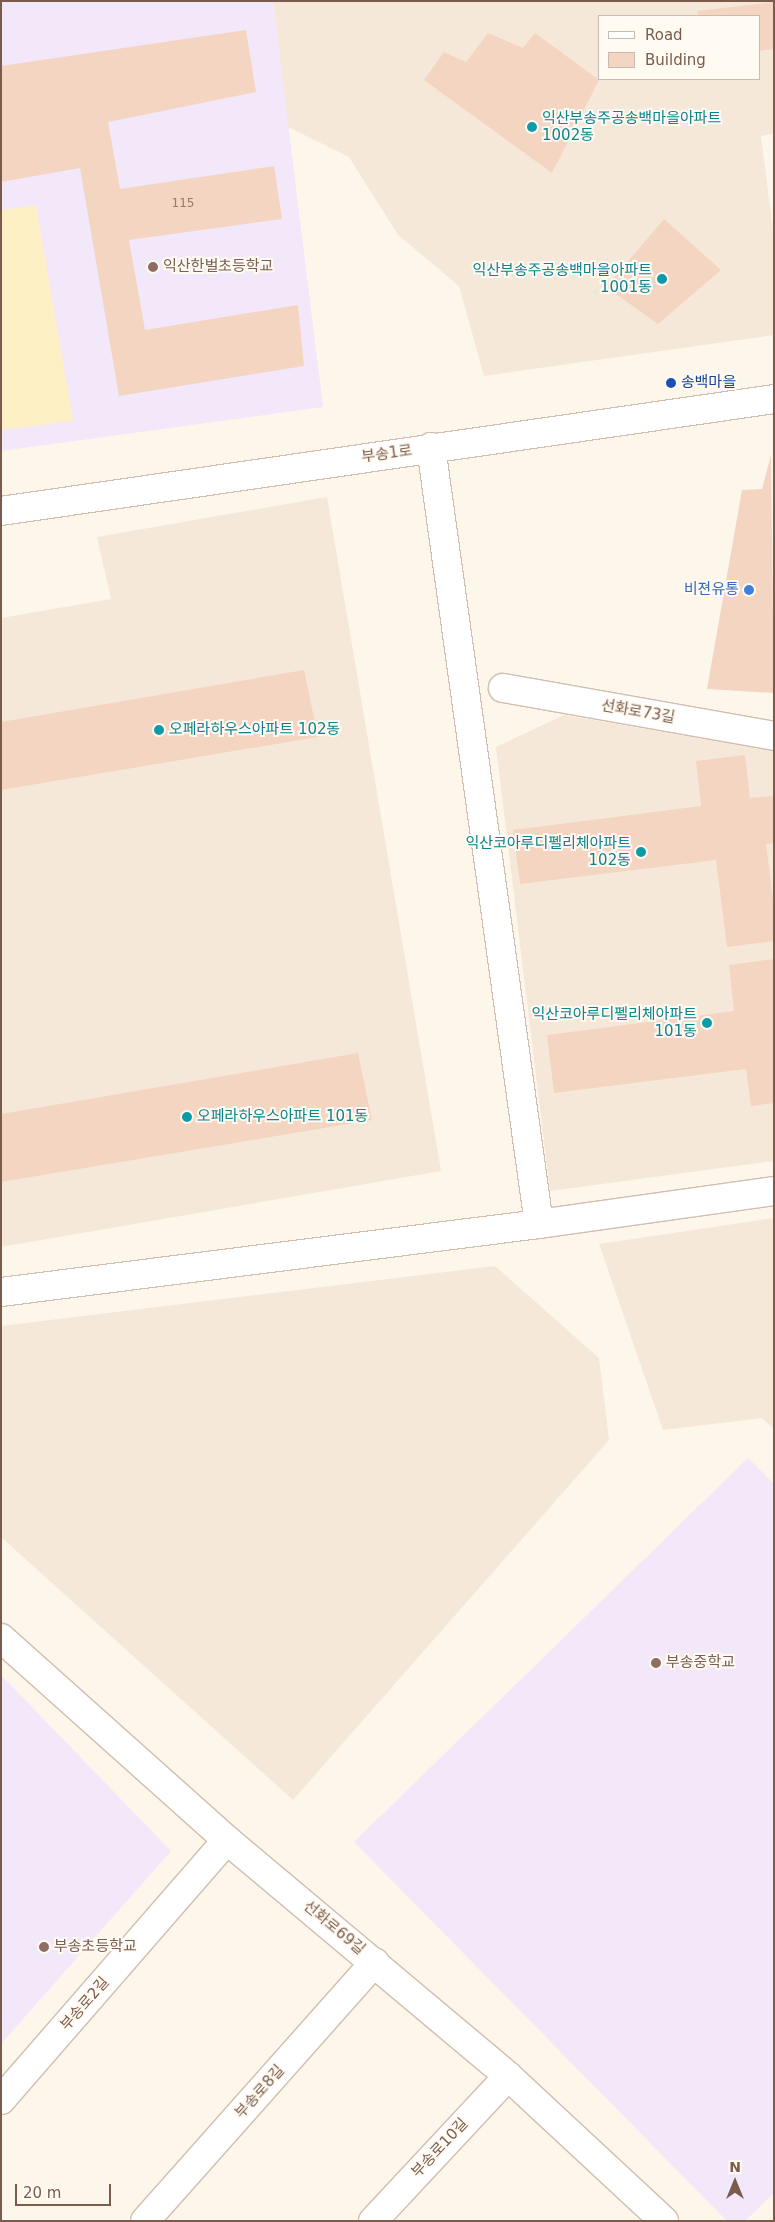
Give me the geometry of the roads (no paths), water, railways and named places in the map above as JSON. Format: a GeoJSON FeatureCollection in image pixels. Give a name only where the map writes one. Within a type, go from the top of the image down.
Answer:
{"type":"FeatureCollection","features":[{"type":"Feature","properties":{"kind":"street","name":"부송1로"},"geometry":{"type":"LineString","coordinates":[[1,511],[430,447],[774,399]]}},
{"type":"Feature","properties":{"kind":"street"},"geometry":{"type":"LineString","coordinates":[[430,447],[539,1224]]}},
{"type":"Feature","properties":{"kind":"street","name":"선화로73길"},"geometry":{"type":"LineString","coordinates":[[503,688],[774,736]]}},
{"type":"Feature","properties":{"kind":"street"},"geometry":{"type":"LineString","coordinates":[[1,1292],[539,1224],[774,1191]]}},
{"type":"Feature","properties":{"kind":"street","name":"선화로69길"},"geometry":{"type":"LineString","coordinates":[[1,1638],[227,1840],[375,1962],[508,2076],[664,2221]]}},
{"type":"Feature","properties":{"kind":"street","name":"부송로2길"},"geometry":{"type":"LineString","coordinates":[[1,2100],[227,1840]]}},
{"type":"Feature","properties":{"kind":"street","name":"부송로8길"},"geometry":{"type":"LineString","coordinates":[[145,2221],[375,1962]]}},
{"type":"Feature","properties":{"kind":"street","name":"부송로10길"},"geometry":{"type":"LineString","coordinates":[[384,2217],[508,2076]]}},
{"type":"Feature","properties":{"kind":"place","name":"익산부송주공송백마을아파트 1002동"},"geometry":{"type":"Point","coordinates":[532,127]}},
{"type":"Feature","properties":{"kind":"place","name":"익산한벌초등학교"},"geometry":{"type":"Point","coordinates":[153,267]}},
{"type":"Feature","properties":{"kind":"place","name":"익산부송주공송백마을아파트 1001동"},"geometry":{"type":"Point","coordinates":[662,279]}},
{"type":"Feature","properties":{"kind":"place","name":"송백마을"},"geometry":{"type":"Point","coordinates":[671,383]}},
{"type":"Feature","properties":{"kind":"place","name":"비젼유통"},"geometry":{"type":"Point","coordinates":[749,590]}},
{"type":"Feature","properties":{"kind":"place","name":"오페라하우스아파트 102동"},"geometry":{"type":"Point","coordinates":[159,730]}},
{"type":"Feature","properties":{"kind":"place","name":"익산코아루디펠리체아파트 102동"},"geometry":{"type":"Point","coordinates":[641,852]}},
{"type":"Feature","properties":{"kind":"place","name":"익산코아루디펠리체아파트 101동"},"geometry":{"type":"Point","coordinates":[707,1023]}},
{"type":"Feature","properties":{"kind":"place","name":"오페라하우스아파트 101동"},"geometry":{"type":"Point","coordinates":[187,1117]}},
{"type":"Feature","properties":{"kind":"place","name":"부송중학교"},"geometry":{"type":"Point","coordinates":[656,1663]}},
{"type":"Feature","properties":{"kind":"place","name":"부송초등학교"},"geometry":{"type":"Point","coordinates":[44,1947]}}]}
